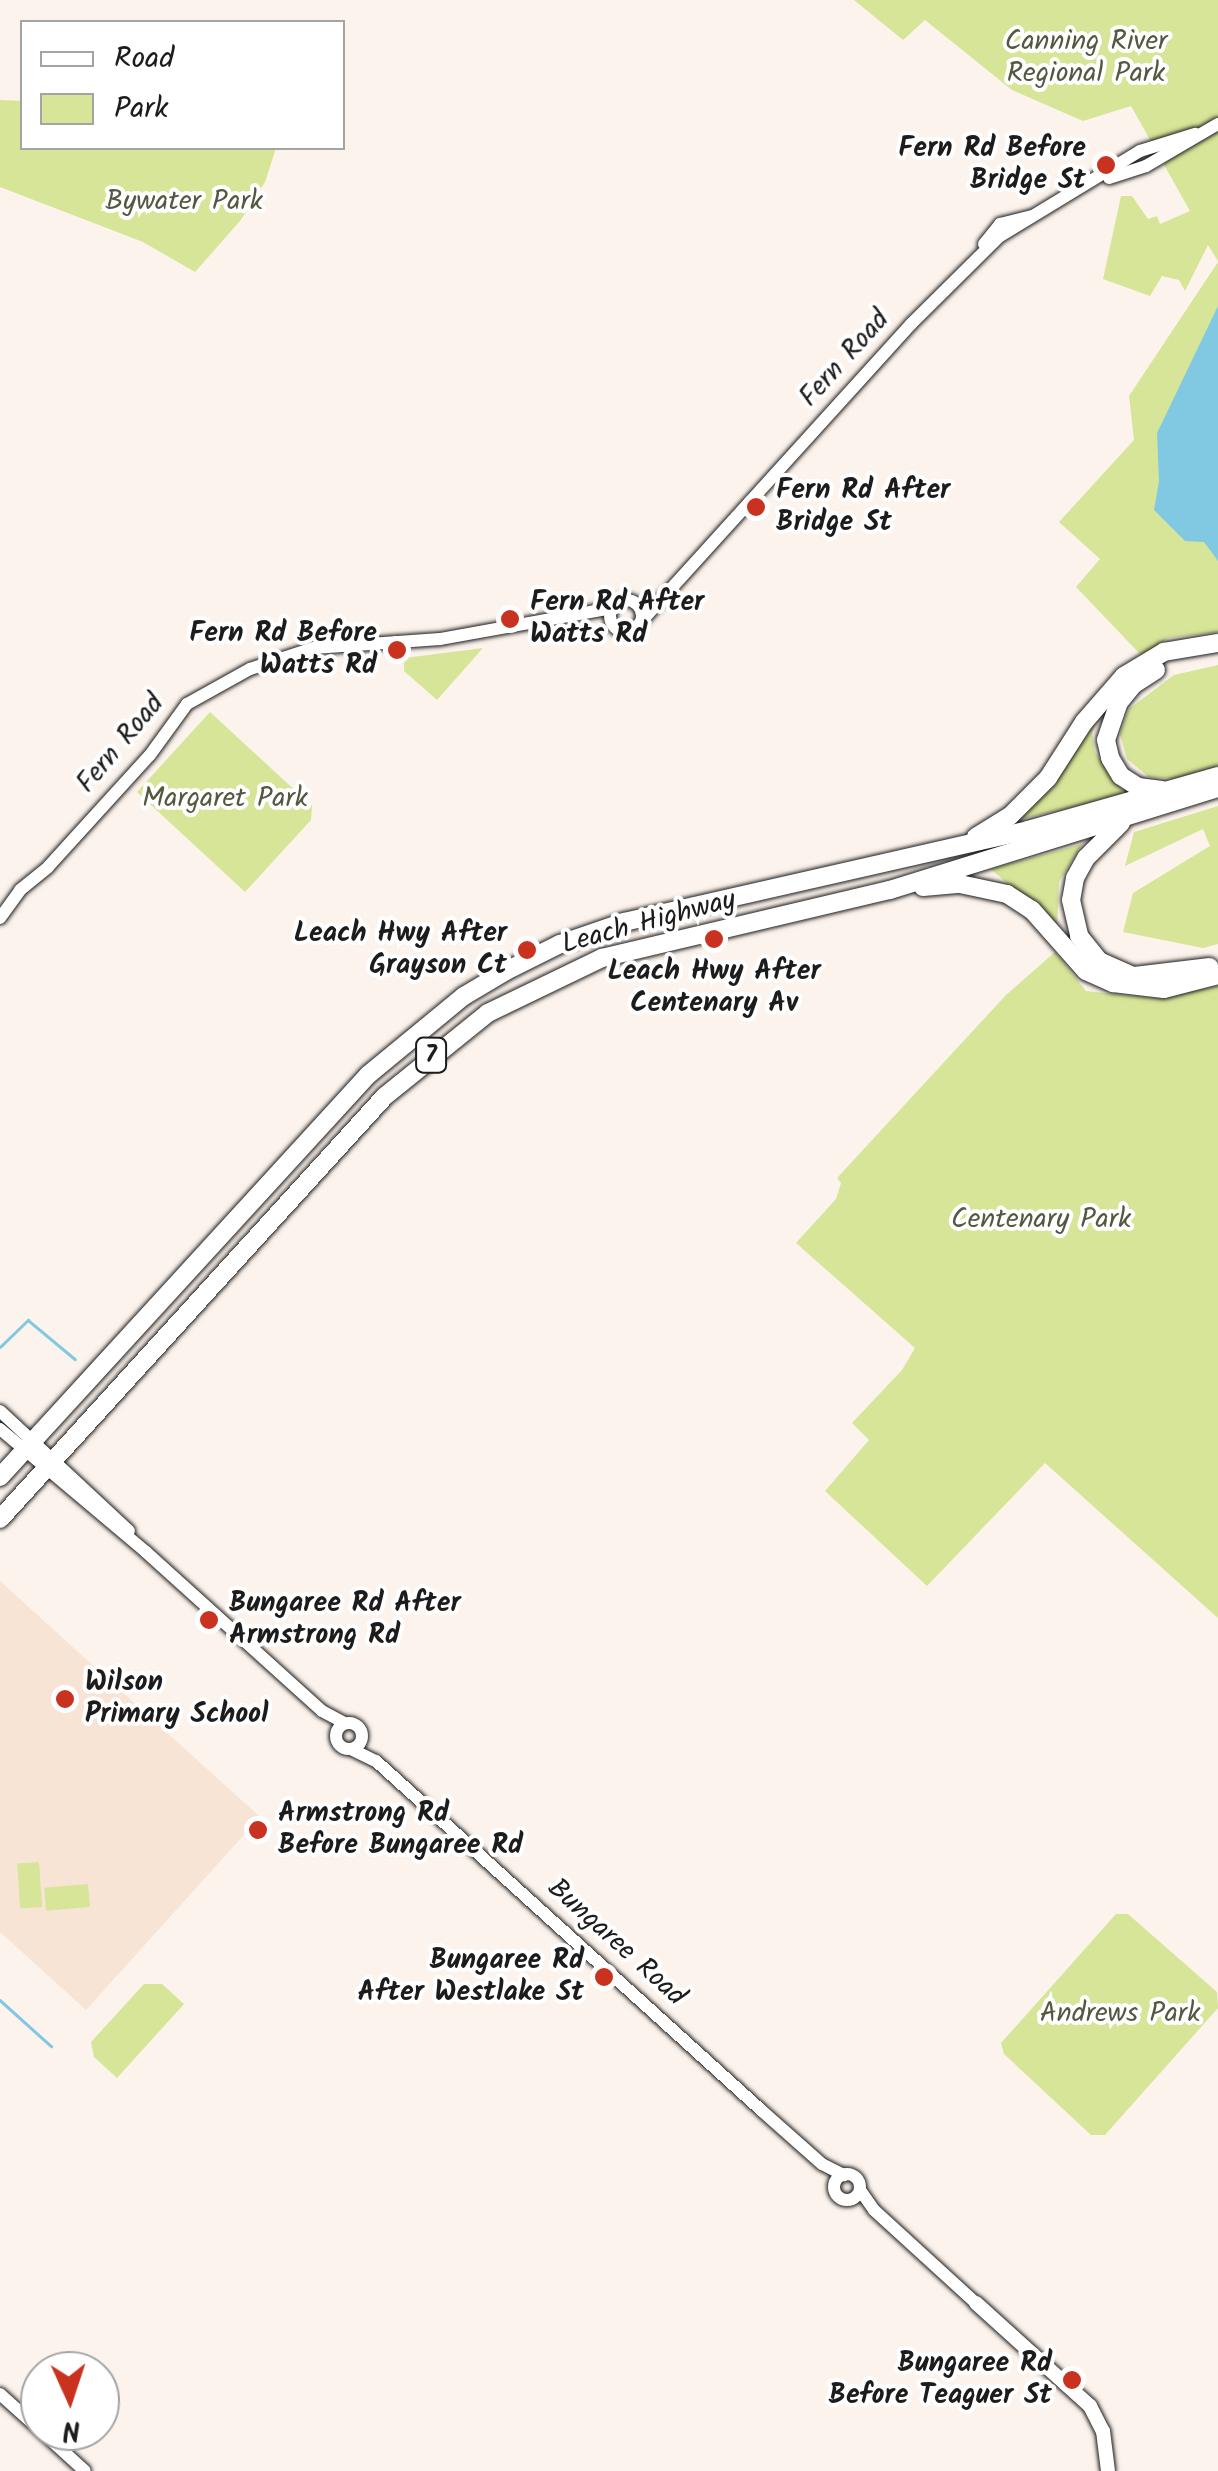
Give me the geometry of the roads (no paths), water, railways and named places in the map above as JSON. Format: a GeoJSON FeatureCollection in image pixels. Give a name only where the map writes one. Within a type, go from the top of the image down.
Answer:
{"type":"FeatureCollection","features":[{"type":"Feature","properties":{"kind":"highway"},"geometry":{"type":"LineString","coordinates":[[962,846],[1010,816],[1048,778],[1084,722],[1124,676],[1164,652],[1218,643]]}},
{"type":"Feature","properties":{"kind":"highway"},"geometry":{"type":"LineString","coordinates":[[1169,791],[1138,787],[1122,776],[1110,758],[1109,721],[1132,685],[1168,662],[1218,652]]}},
{"type":"Feature","properties":{"kind":"highway","name":"Leach Highway"},"geometry":{"type":"LineString","coordinates":[[0,1477],[368,1076],[424,1028],[505,972],[592,932],[962,846],[1218,776]]}},
{"type":"Feature","properties":{"kind":"highway","name":"Leach Highway"},"geometry":{"type":"LineString","coordinates":[[0,1519],[385,1096],[466,1028],[535,987],[602,958],[890,890],[1218,788]]}},
{"type":"Feature","properties":{"kind":"highway"},"geometry":{"type":"LineString","coordinates":[[1124,819],[1086,858],[1075,878],[1071,900],[1079,936],[1099,961],[1133,976],[1174,974],[1218,964]]}},
{"type":"Feature","properties":{"kind":"highway"},"geometry":{"type":"LineString","coordinates":[[890,890],[960,884],[1007,894],[1032,910],[1086,971],[1124,986],[1164,989],[1218,974]]}},
{"type":"Feature","properties":{"kind":"highway"},"geometry":{"type":"LineString","coordinates":[[424,1028],[509,982],[535,987]]}},
{"type":"Feature","properties":{"kind":"main road","name":"Bungaree Road"},"geometry":{"type":"LineString","coordinates":[[976,2304],[1090,2406],[1104,2431],[1108,2471]]}},
{"type":"Feature","properties":{"kind":"street","name":"Fern Road"},"geometry":{"type":"LineString","coordinates":[[0,918],[20,890],[48,868],[150,755],[187,704],[250,668],[314,648],[440,639],[551,620],[614,627],[625,632],[639,624],[665,591],[983,251],[1031,216],[1092,182],[1146,166],[1218,124]]}},
{"type":"Feature","properties":{"kind":"street","name":"Fern Road"},"geometry":{"type":"LineString","coordinates":[[551,620],[562,614],[613,608],[665,591]]}},
{"type":"Feature","properties":{"kind":"street"},"geometry":{"type":"LineString","coordinates":[[630,601],[640,610],[639,624]]}},
{"type":"Feature","properties":{"kind":"street"},"geometry":{"type":"LineString","coordinates":[[613,608],[614,627]]}},
{"type":"Feature","properties":{"kind":"street"},"geometry":{"type":"LineString","coordinates":[[0,1410],[28,1445],[340,1729],[359,1726],[362,1737],[351,1749]]}},
{"type":"Feature","properties":{"kind":"street"},"geometry":{"type":"LineString","coordinates":[[0,1429],[28,1445]]}},
{"type":"Feature","properties":{"kind":"street","name":"Bungaree Road"},"geometry":{"type":"LineString","coordinates":[[340,1729],[339,1745],[376,1761],[822,2164],[840,2179],[856,2179],[856,2195]]}},
{"type":"Feature","properties":{"kind":"street","name":"Bungaree Road"},"geometry":{"type":"LineString","coordinates":[[362,1737],[376,1761]]}},
{"type":"Feature","properties":{"kind":"street","name":"Bungaree Road"},"geometry":{"type":"LineString","coordinates":[[840,2179],[839,2197],[856,2195],[976,2304]]}},
{"type":"Feature","properties":{"kind":"street"},"geometry":{"type":"LineString","coordinates":[[0,2394],[20,2412]]}},
{"type":"Feature","properties":{"kind":"street"},"geometry":{"type":"LineString","coordinates":[[63,2451],[85,2471]]}},
{"type":"Feature","properties":{"kind":"water"},"geometry":{"type":"Polygon","coordinates":[[[1218,306],[1218,561],[1204,542],[1185,541],[1154,510],[1159,481],[1157,433],[1218,306]]]}},
{"type":"Feature","properties":{"kind":"waterway"},"geometry":{"type":"LineString","coordinates":[[0,1347],[28,1320],[75,1359]]}},
{"type":"Feature","properties":{"kind":"waterway"},"geometry":{"type":"LineString","coordinates":[[0,2000],[51,2046]]}},
{"type":"Feature","properties":{"kind":"place","name":"Fern Rd Before Bridge St"},"geometry":{"type":"Point","coordinates":[1106,165]}},
{"type":"Feature","properties":{"kind":"place","name":"Fern Rd After Bridge St"},"geometry":{"type":"Point","coordinates":[756,507]}},
{"type":"Feature","properties":{"kind":"place","name":"Fern Rd After Watts Rd"},"geometry":{"type":"Point","coordinates":[510,619]}},
{"type":"Feature","properties":{"kind":"place","name":"Fern Rd Before Watts Rd"},"geometry":{"type":"Point","coordinates":[397,650]}},
{"type":"Feature","properties":{"kind":"place","name":"Leach Hwy After Centenary Av"},"geometry":{"type":"Point","coordinates":[714,939]}},
{"type":"Feature","properties":{"kind":"place","name":"Leach Hwy After Grayson Ct"},"geometry":{"type":"Point","coordinates":[527,950]}},
{"type":"Feature","properties":{"kind":"place","name":"Bungaree Rd After Armstrong Rd"},"geometry":{"type":"Point","coordinates":[209,1620]}},
{"type":"Feature","properties":{"kind":"place","name":"Wilson Primary School"},"geometry":{"type":"Point","coordinates":[65,1699]}},
{"type":"Feature","properties":{"kind":"place","name":"Armstrong Rd Before Bungaree Rd"},"geometry":{"type":"Point","coordinates":[258,1830]}},
{"type":"Feature","properties":{"kind":"place","name":"Bungaree Rd After Westlake St"},"geometry":{"type":"Point","coordinates":[604,1977]}},
{"type":"Feature","properties":{"kind":"place","name":"Bungaree Rd Before Teaguer St"},"geometry":{"type":"Point","coordinates":[1072,2380]}},
{"type":"Feature","properties":{"kind":"park label","name":"Canning River Regional Park"},"geometry":{"type":"Point","coordinates":[1086,58]}},
{"type":"Feature","properties":{"kind":"park label","name":"Bywater Park"},"geometry":{"type":"Point","coordinates":[184,202]}},
{"type":"Feature","properties":{"kind":"park label","name":"Margaret Park"},"geometry":{"type":"Point","coordinates":[225,799]}},
{"type":"Feature","properties":{"kind":"park label","name":"Centenary Park"},"geometry":{"type":"Point","coordinates":[1041,1220]}},
{"type":"Feature","properties":{"kind":"park label","name":"Andrews Park"},"geometry":{"type":"Point","coordinates":[1120,2014]}}]}
